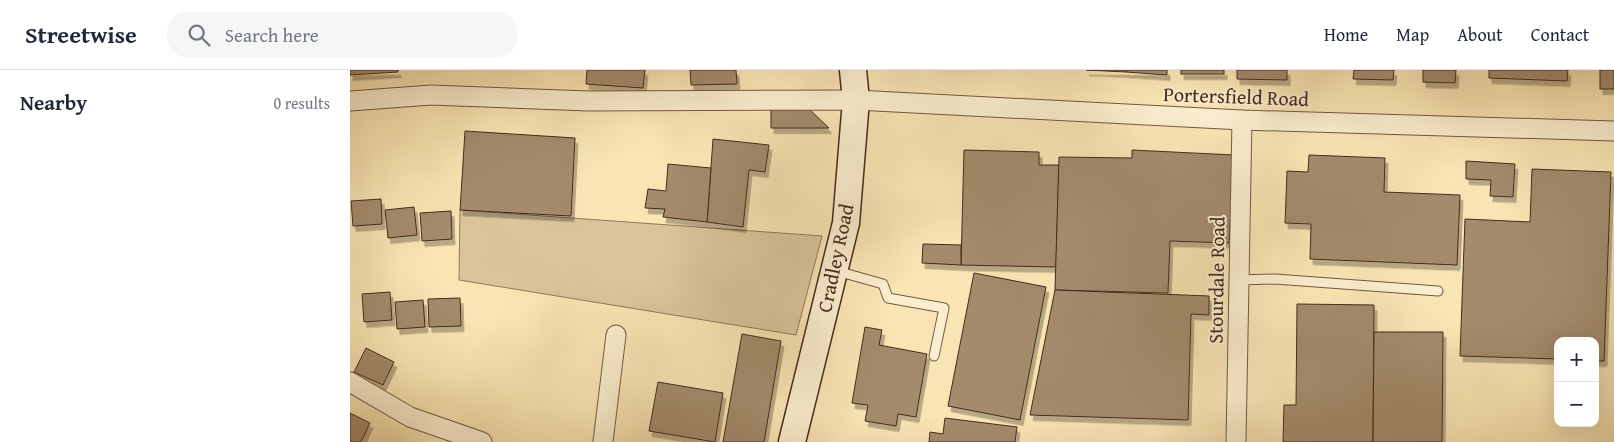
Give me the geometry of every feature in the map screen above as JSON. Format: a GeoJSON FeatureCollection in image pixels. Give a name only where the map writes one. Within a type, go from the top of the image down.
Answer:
{"type":"FeatureCollection","features":[{"type":"Feature","properties":{"kind":"main road","name":"Cradley Road"},"geometry":{"type":"LineString","coordinates":[[792,442],[846,222],[856,100],[853,70]]}},
{"type":"Feature","properties":{"kind":"street","name":"Portersfield Road"},"geometry":{"type":"LineString","coordinates":[[350,101],[431,95],[589,101],[856,100],[1242,120],[1614,131]]}},
{"type":"Feature","properties":{"kind":"street","name":"Stourdale Road"},"geometry":{"type":"LineString","coordinates":[[1236,442],[1242,120]]}},
{"type":"Feature","properties":{"kind":"street"},"geometry":{"type":"LineString","coordinates":[[603,442],[616,335]]}},
{"type":"Feature","properties":{"kind":"street"},"geometry":{"type":"LineString","coordinates":[[350,382],[410,417],[482,442]]}},
{"type":"Feature","properties":{"kind":"lane"},"geometry":{"type":"LineString","coordinates":[[834,270],[883,284],[888,298],[944,308],[934,356]]}},
{"type":"Feature","properties":{"kind":"lane"},"geometry":{"type":"LineString","coordinates":[[1239,280],[1275,279],[1438,291]]}},
{"type":"Feature","properties":{"kind":"shaded area"},"geometry":{"type":"Polygon","coordinates":[[[460,210],[822,236],[796,335],[459,280],[460,210]]]}},
{"type":"Feature","properties":{"kind":"building"},"geometry":{"type":"Polygon","coordinates":[[[350,70],[398,70],[398,72],[350,75],[350,70]]]}},
{"type":"Feature","properties":{"kind":"building"},"geometry":{"type":"Polygon","coordinates":[[[587,70],[645,70],[643,88],[586,84],[587,70]]]}},
{"type":"Feature","properties":{"kind":"building"},"geometry":{"type":"Polygon","coordinates":[[[690,70],[736,70],[737,84],[691,85],[690,70]]]}},
{"type":"Feature","properties":{"kind":"building"},"geometry":{"type":"Polygon","coordinates":[[[1086,70],[1127,70],[1126,72],[1086,70]]]}},
{"type":"Feature","properties":{"kind":"building"},"geometry":{"type":"Polygon","coordinates":[[[1127,70],[1167,70],[1167,75],[1126,72],[1127,70]]]}},
{"type":"Feature","properties":{"kind":"building"},"geometry":{"type":"Polygon","coordinates":[[[1181,70],[1224,70],[1224,74],[1181,74],[1181,70]]]}},
{"type":"Feature","properties":{"kind":"building"},"geometry":{"type":"Polygon","coordinates":[[[1237,70],[1287,70],[1287,80],[1237,79],[1237,70]]]}},
{"type":"Feature","properties":{"kind":"building"},"geometry":{"type":"Polygon","coordinates":[[[1354,70],[1394,70],[1393,80],[1353,79],[1354,70]]]}},
{"type":"Feature","properties":{"kind":"building"},"geometry":{"type":"Polygon","coordinates":[[[1423,70],[1456,70],[1455,83],[1423,82],[1423,70]]]}},
{"type":"Feature","properties":{"kind":"building"},"geometry":{"type":"Polygon","coordinates":[[[1489,70],[1568,70],[1567,81],[1489,78],[1489,70]]]}},
{"type":"Feature","properties":{"kind":"building"},"geometry":{"type":"Polygon","coordinates":[[[1600,70],[1614,70],[1614,89],[1600,89],[1600,70]]]}},
{"type":"Feature","properties":{"kind":"building"},"geometry":{"type":"Polygon","coordinates":[[[808,108],[829,128],[771,128],[771,109],[808,108]]]}},
{"type":"Feature","properties":{"kind":"building"},"geometry":{"type":"Polygon","coordinates":[[[465,131],[575,138],[571,216],[460,210],[465,131]]]}},
{"type":"Feature","properties":{"kind":"building"},"geometry":{"type":"Polygon","coordinates":[[[713,139],[769,145],[765,172],[749,170],[743,227],[707,222],[713,139]]]}},
{"type":"Feature","properties":{"kind":"building"},"geometry":{"type":"Polygon","coordinates":[[[964,150],[1039,152],[1039,165],[1059,165],[1056,267],[961,265],[964,150]]]}},
{"type":"Feature","properties":{"kind":"building"},"geometry":{"type":"Polygon","coordinates":[[[1132,150],[1234,155],[1229,243],[1170,241],[1168,293],[1055,290],[1059,157],[1132,158],[1132,150]]]}},
{"type":"Feature","properties":{"kind":"building"},"geometry":{"type":"Polygon","coordinates":[[[1309,155],[1385,158],[1384,192],[1460,195],[1457,265],[1310,259],[1311,224],[1285,223],[1287,171],[1308,172],[1309,155]]]}},
{"type":"Feature","properties":{"kind":"building"},"geometry":{"type":"Polygon","coordinates":[[[1466,161],[1515,164],[1513,197],[1490,196],[1491,180],[1466,179],[1466,161]]]}},
{"type":"Feature","properties":{"kind":"building"},"geometry":{"type":"Polygon","coordinates":[[[668,164],[711,168],[707,222],[663,217],[665,209],[645,208],[648,189],[666,191],[668,164]]]}},
{"type":"Feature","properties":{"kind":"building"},"geometry":{"type":"Polygon","coordinates":[[[1532,169],[1611,172],[1604,361],[1599,361],[1599,337],[1554,337],[1554,359],[1460,356],[1465,219],[1530,222],[1532,169]]]}},
{"type":"Feature","properties":{"kind":"building"},"geometry":{"type":"Polygon","coordinates":[[[381,199],[382,224],[353,226],[351,201],[381,199]]]}},
{"type":"Feature","properties":{"kind":"building"},"geometry":{"type":"Polygon","coordinates":[[[414,207],[417,235],[388,238],[385,210],[414,207]]]}},
{"type":"Feature","properties":{"kind":"building"},"geometry":{"type":"Polygon","coordinates":[[[451,211],[452,239],[422,241],[420,213],[451,211]]]}},
{"type":"Feature","properties":{"kind":"building"},"geometry":{"type":"Polygon","coordinates":[[[923,244],[961,245],[961,265],[922,263],[923,244]]]}},
{"type":"Feature","properties":{"kind":"building"},"geometry":{"type":"Polygon","coordinates":[[[974,273],[1046,287],[1020,420],[948,406],[974,273]]]}},
{"type":"Feature","properties":{"kind":"building"},"geometry":{"type":"Polygon","coordinates":[[[1055,290],[1209,296],[1209,315],[1191,314],[1188,420],[1030,415],[1055,290]]]}},
{"type":"Feature","properties":{"kind":"building"},"geometry":{"type":"Polygon","coordinates":[[[390,292],[392,320],[364,322],[362,294],[390,292]]]}},
{"type":"Feature","properties":{"kind":"building"},"geometry":{"type":"Polygon","coordinates":[[[460,298],[461,326],[429,327],[428,299],[460,298]]]}},
{"type":"Feature","properties":{"kind":"building"},"geometry":{"type":"Polygon","coordinates":[[[423,300],[425,327],[397,329],[395,302],[423,300]]]}},
{"type":"Feature","properties":{"kind":"building"},"geometry":{"type":"Polygon","coordinates":[[[1297,304],[1374,305],[1373,442],[1283,442],[1284,405],[1296,405],[1297,304]]]}},
{"type":"Feature","properties":{"kind":"building"},"geometry":{"type":"Polygon","coordinates":[[[865,327],[882,330],[879,345],[927,354],[916,417],[898,414],[896,426],[865,421],[868,405],[852,403],[865,327]]]}},
{"type":"Feature","properties":{"kind":"building"},"geometry":{"type":"Polygon","coordinates":[[[1374,332],[1443,332],[1442,442],[1373,442],[1374,332]]]}},
{"type":"Feature","properties":{"kind":"building"},"geometry":{"type":"Polygon","coordinates":[[[742,334],[781,341],[764,442],[723,442],[742,334]]]}},
{"type":"Feature","properties":{"kind":"building"},"geometry":{"type":"Polygon","coordinates":[[[366,348],[394,362],[383,385],[354,372],[366,348]]]}},
{"type":"Feature","properties":{"kind":"building"},"geometry":{"type":"Polygon","coordinates":[[[658,382],[723,393],[715,442],[649,431],[658,382]]]}},
{"type":"Feature","properties":{"kind":"building"},"geometry":{"type":"Polygon","coordinates":[[[350,413],[370,423],[361,442],[350,442],[350,413]]]}},
{"type":"Feature","properties":{"kind":"building"},"geometry":{"type":"Polygon","coordinates":[[[945,418],[1017,427],[1015,442],[929,442],[930,432],[943,434],[945,418]]]}}]}
